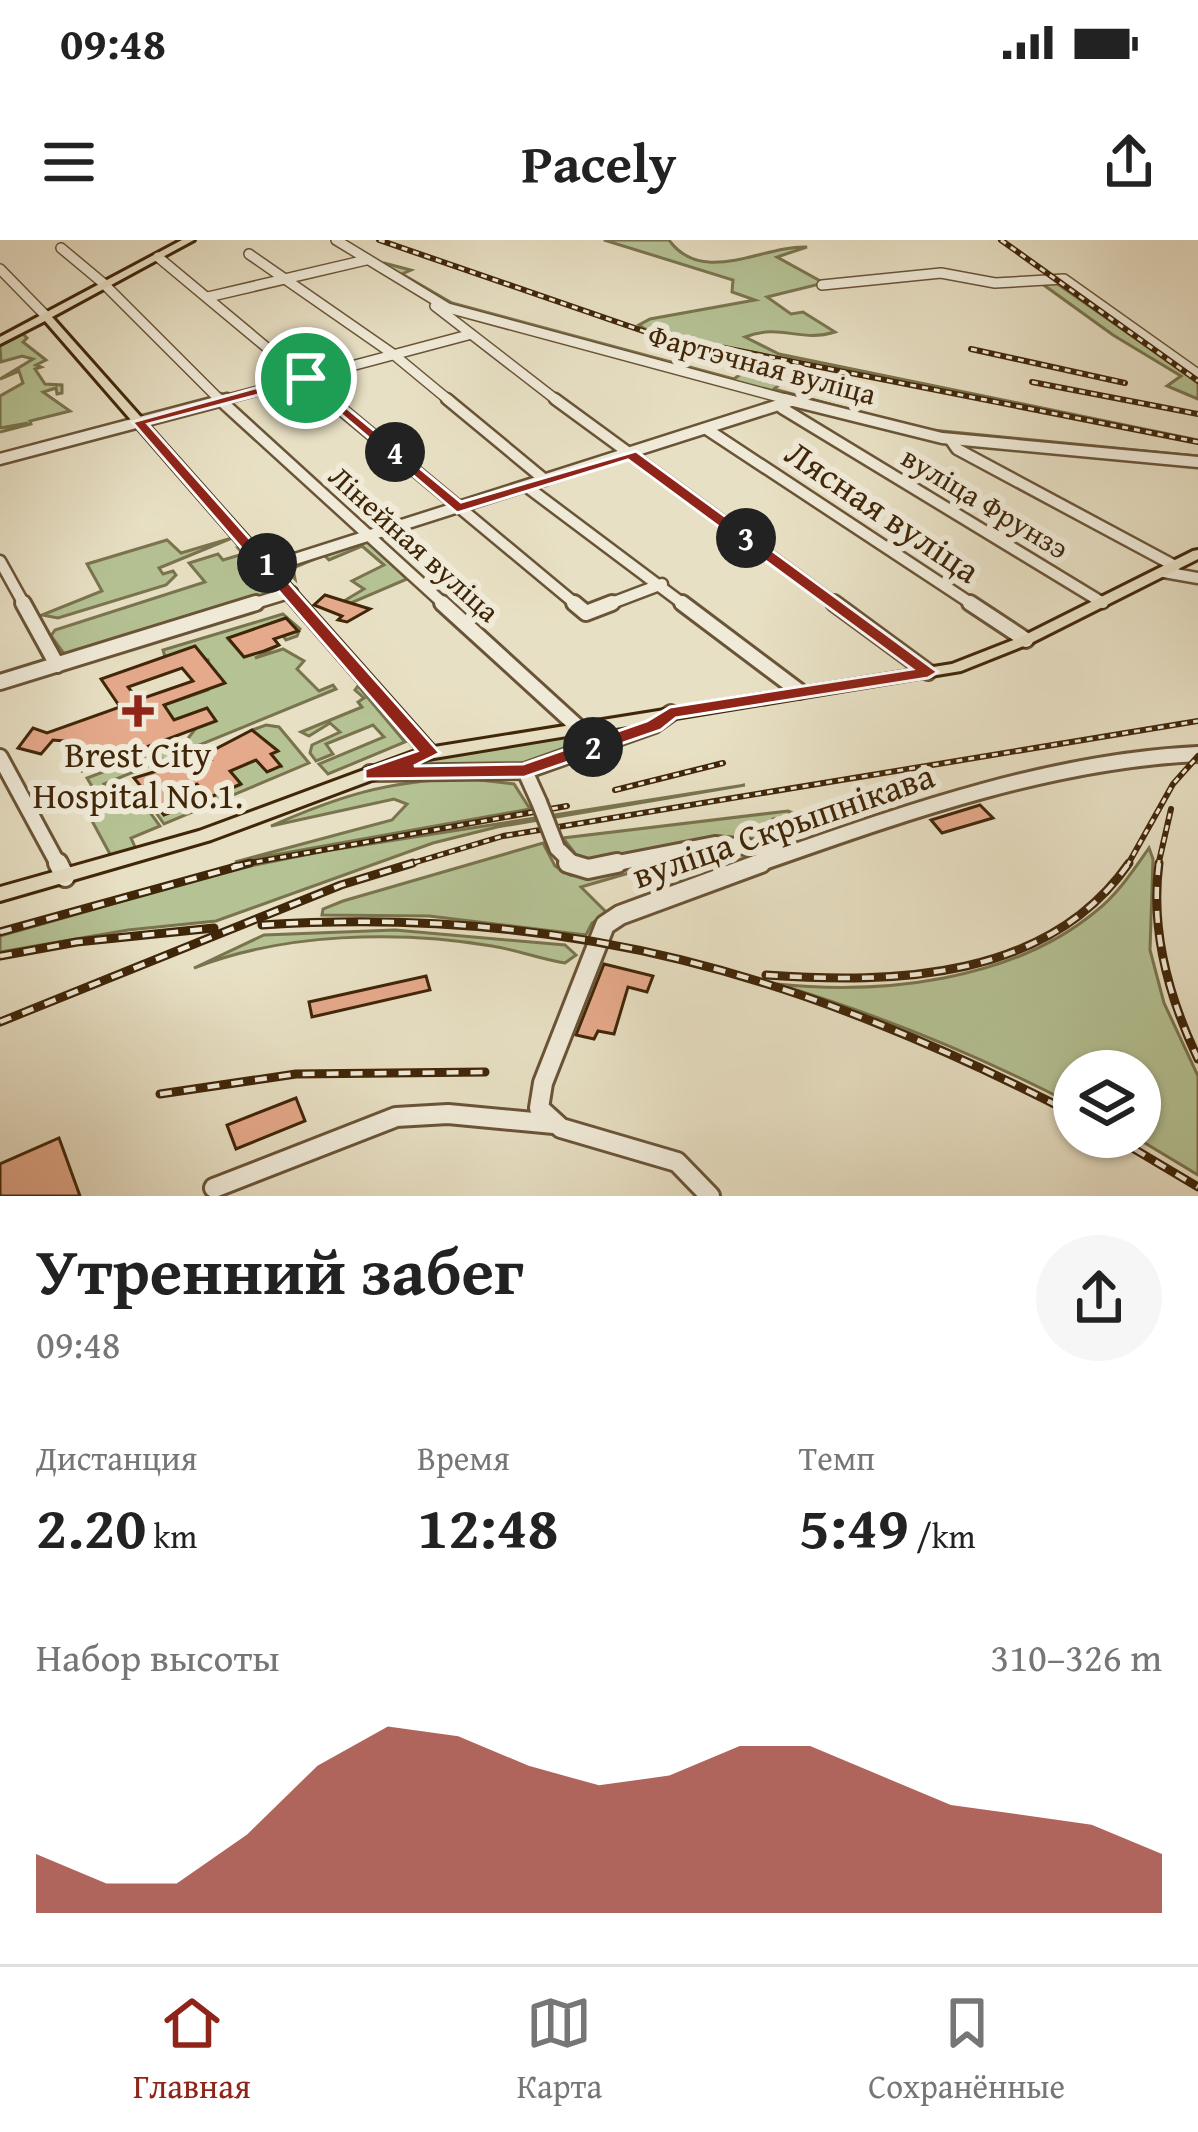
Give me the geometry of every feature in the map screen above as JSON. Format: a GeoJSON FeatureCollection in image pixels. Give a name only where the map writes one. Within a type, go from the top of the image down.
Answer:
{"type":"FeatureCollection","features":[{"type":"Feature","properties":{"kind":"main road"},"geometry":{"type":"LineString","coordinates":[[0,340],[189,240]]}},
{"type":"Feature","properties":{"kind":"main road"},"geometry":{"type":"LineString","coordinates":[[46,316],[438,752]]}},
{"type":"Feature","properties":{"kind":"main road"},"geometry":{"type":"LineString","coordinates":[[0,894],[226,829],[438,752],[975,662],[1198,554]]}},
{"type":"Feature","properties":{"kind":"street","name":"Фартэчная вуліца"},"geometry":{"type":"LineString","coordinates":[[335,240],[433,301],[786,404],[950,439],[1198,462]]}},
{"type":"Feature","properties":{"kind":"street","name":"Лінейная вуліца"},"geometry":{"type":"LineString","coordinates":[[61,248],[579,728]]}},
{"type":"Feature","properties":{"kind":"street"},"geometry":{"type":"LineString","coordinates":[[249,254],[393,354],[545,480]]}},
{"type":"Feature","properties":{"kind":"street"},"geometry":{"type":"LineString","coordinates":[[158,256],[586,613],[662,584]]}},
{"type":"Feature","properties":{"kind":"street"},"geometry":{"type":"LineString","coordinates":[[208,298],[366,260]]}},
{"type":"Feature","properties":{"kind":"street"},"geometry":{"type":"LineString","coordinates":[[0,269],[46,316]]}},
{"type":"Feature","properties":{"kind":"street"},"geometry":{"type":"LineString","coordinates":[[823,285],[941,273],[995,283],[1064,280],[1198,374]]}},
{"type":"Feature","properties":{"kind":"street"},"geometry":{"type":"LineString","coordinates":[[433,301],[439,313],[468,335],[928,672]]}},
{"type":"Feature","properties":{"kind":"street"},"geometry":{"type":"LineString","coordinates":[[0,459],[468,335]]}},
{"type":"Feature","properties":{"kind":"street"},"geometry":{"type":"LineString","coordinates":[[270,567],[786,404]]}},
{"type":"Feature","properties":{"kind":"street","name":"вуліца Фрунзэ"},"geometry":{"type":"LineString","coordinates":[[786,404],[1103,603]]}},
{"type":"Feature","properties":{"kind":"street","name":"Лясная вуліца"},"geometry":{"type":"LineString","coordinates":[[708,430],[1026,640]]}},
{"type":"Feature","properties":{"kind":"street"},"geometry":{"type":"LineString","coordinates":[[950,439],[957,449],[1169,569],[1198,578]]}},
{"type":"Feature","properties":{"kind":"street"},"geometry":{"type":"LineString","coordinates":[[526,486],[799,691]]}},
{"type":"Feature","properties":{"kind":"street"},"geometry":{"type":"LineString","coordinates":[[0,561],[7,586],[57,665]]}},
{"type":"Feature","properties":{"kind":"street"},"geometry":{"type":"LineString","coordinates":[[0,682],[292,592]]}},
{"type":"Feature","properties":{"kind":"street"},"geometry":{"type":"LineString","coordinates":[[370,773],[525,770],[654,725],[670,712]]}},
{"type":"Feature","properties":{"kind":"street","name":"вуліца Скрыпнікава"},"geometry":{"type":"LineString","coordinates":[[554,1124],[539,1108],[540,1094],[601,930],[620,915],[786,852],[1042,777],[1117,760],[1198,754]]}},
{"type":"Feature","properties":{"kind":"street"},"geometry":{"type":"LineString","coordinates":[[0,757],[65,877]]}},
{"type":"Feature","properties":{"kind":"street"},"geometry":{"type":"LineString","coordinates":[[525,770],[557,848],[569,865],[588,869],[723,843],[786,852]]}},
{"type":"Feature","properties":{"kind":"street"},"geometry":{"type":"LineString","coordinates":[[723,843],[745,854],[738,869]]}},
{"type":"Feature","properties":{"kind":"street"},"geometry":{"type":"LineString","coordinates":[[214,1187],[396,1117],[448,1114],[554,1124],[669,1158],[685,1167],[710,1196]]}},
{"type":"Feature","properties":{"kind":"green space"},"geometry":{"type":"Polygon","coordinates":[[[604,240],[669,240],[683,254],[716,262],[807,247],[777,257],[824,283],[767,297],[791,314],[803,312],[835,332],[769,332],[745,337],[779,354],[1198,440],[784,361],[645,329],[639,325],[650,319],[755,300],[732,292],[733,280],[604,240]]]}},
{"type":"Feature","properties":{"kind":"green space"},"geometry":{"type":"Polygon","coordinates":[[[379,265],[411,270],[402,274],[452,303],[734,379],[761,359],[801,367],[774,389],[922,429],[1198,456],[1198,460],[916,431],[447,304],[379,265]]]}},
{"type":"Feature","properties":{"kind":"green space"},"geometry":{"type":"Polygon","coordinates":[[[1052,280],[1198,382],[1198,399],[1167,386],[1181,376],[1041,283],[1052,280]]]}},
{"type":"Feature","properties":{"kind":"green space"},"geometry":{"type":"Polygon","coordinates":[[[23,334],[27,338],[23,342],[46,360],[35,369],[45,384],[62,385],[62,393],[57,394],[56,388],[43,392],[70,411],[0,432],[28,423],[0,428],[0,396],[23,383],[19,371],[0,379],[33,359],[22,356],[1,362],[0,346],[23,334]]]}},
{"type":"Feature","properties":{"kind":"green space"},"geometry":{"type":"Polygon","coordinates":[[[232,538],[159,568],[163,574],[173,571],[176,575],[166,585],[58,618],[42,615],[102,591],[87,564],[167,540],[181,553],[232,538]]]}},
{"type":"Feature","properties":{"kind":"green space"},"geometry":{"type":"Polygon","coordinates":[[[366,541],[407,579],[351,603],[344,601],[364,589],[352,581],[384,565],[362,546],[293,568],[295,579],[284,567],[366,541]]]}},
{"type":"Feature","properties":{"kind":"green space"},"geometry":{"type":"Polygon","coordinates":[[[238,548],[244,548],[249,565],[272,587],[270,594],[65,655],[51,636],[55,630],[205,582],[189,563],[218,554],[223,560],[243,554],[238,548]]]}},
{"type":"Feature","properties":{"kind":"green space"},"geometry":{"type":"Polygon","coordinates":[[[283,614],[300,629],[297,636],[286,640],[283,636],[297,631],[285,618],[228,639],[244,657],[279,645],[255,658],[283,649],[304,661],[297,669],[319,691],[333,685],[336,689],[104,784],[117,805],[138,796],[160,826],[131,838],[136,849],[111,856],[91,819],[101,801],[87,778],[186,741],[196,728],[216,721],[207,708],[174,720],[164,705],[208,690],[208,660],[165,657],[163,650],[283,614]]]}},
{"type":"Feature","properties":{"kind":"green space"},"geometry":{"type":"Polygon","coordinates":[[[358,686],[405,742],[328,774],[319,764],[384,737],[373,725],[326,744],[333,754],[316,761],[310,753],[312,745],[340,732],[330,723],[309,736],[301,732],[362,707],[358,702],[364,698],[355,690],[358,686]]]}},
{"type":"Feature","properties":{"kind":"green space"},"geometry":{"type":"Polygon","coordinates":[[[631,723],[636,726],[519,765],[401,769],[454,753],[631,723]]]}},
{"type":"Feature","properties":{"kind":"green space"},"geometry":{"type":"Polygon","coordinates":[[[279,727],[309,763],[164,824],[150,804],[154,802],[164,815],[179,808],[170,796],[197,784],[209,798],[240,785],[230,771],[256,760],[280,766],[271,754],[277,750],[252,730],[279,727]]]}},
{"type":"Feature","properties":{"kind":"green space"},"geometry":{"type":"Polygon","coordinates":[[[462,778],[514,784],[530,809],[235,862],[392,820],[407,804],[394,799],[271,826],[320,806],[386,787],[462,778]]]}},
{"type":"Feature","properties":{"kind":"green space"},"geometry":{"type":"Polygon","coordinates":[[[745,785],[497,827],[433,843],[216,921],[0,952],[0,936],[235,869],[745,785]]]}},
{"type":"Feature","properties":{"kind":"green space"},"geometry":{"type":"Polygon","coordinates":[[[788,811],[795,814],[773,819],[764,831],[788,845],[711,839],[605,861],[580,860],[563,838],[788,811]]]}},
{"type":"Feature","properties":{"kind":"green space"},"geometry":{"type":"Polygon","coordinates":[[[543,843],[555,866],[570,875],[593,877],[705,851],[721,852],[728,858],[720,867],[687,881],[670,861],[581,887],[608,914],[592,923],[586,935],[429,916],[322,915],[323,909],[343,901],[543,843]]]}},
{"type":"Feature","properties":{"kind":"green space"},"geometry":{"type":"Polygon","coordinates":[[[1149,848],[1153,859],[1150,950],[1164,1003],[1198,1076],[1198,1175],[1161,1153],[1161,1050],[1053,1050],[1053,1094],[928,1037],[777,984],[902,984],[985,968],[1062,935],[1103,905],[1149,848]]]}},
{"type":"Feature","properties":{"kind":"green space"},"geometry":{"type":"Polygon","coordinates":[[[395,930],[565,945],[576,955],[565,963],[456,941],[341,938],[265,948],[194,968],[264,935],[395,930]]]}},
{"type":"Feature","properties":{"kind":"building"},"geometry":{"type":"Polygon","coordinates":[[[325,595],[370,609],[347,622],[338,620],[342,616],[314,605],[325,595]]]}},
{"type":"Feature","properties":{"kind":"building"},"geometry":{"type":"Polygon","coordinates":[[[286,618],[298,631],[274,639],[279,645],[264,651],[244,657],[228,638],[286,618]]]}},
{"type":"Feature","properties":{"kind":"building","name":"Brest City Hospital No.1."},"geometry":{"type":"Polygon","coordinates":[[[195,646],[225,683],[164,705],[174,720],[207,708],[216,721],[82,771],[64,741],[53,740],[41,754],[18,748],[33,728],[47,733],[120,707],[101,679],[195,646]],[[182,668],[128,687],[138,700],[193,681],[182,668]]]}},
{"type":"Feature","properties":{"kind":"building"},"geometry":{"type":"Polygon","coordinates":[[[252,730],[278,751],[271,754],[281,766],[267,772],[256,760],[230,771],[241,784],[208,798],[197,784],[170,796],[179,809],[164,815],[154,802],[146,805],[136,791],[142,788],[134,778],[189,761],[194,767],[211,760],[206,754],[252,730]]]}},
{"type":"Feature","properties":{"kind":"building"},"geometry":{"type":"Polygon","coordinates":[[[980,805],[993,818],[942,833],[931,820],[980,805]]]}},
{"type":"Feature","properties":{"kind":"building"},"geometry":{"type":"Polygon","coordinates":[[[604,964],[653,976],[647,992],[628,987],[614,1034],[598,1031],[594,1039],[576,1035],[604,964]]]}},
{"type":"Feature","properties":{"kind":"building"},"geometry":{"type":"Polygon","coordinates":[[[426,976],[430,990],[312,1017],[309,1002],[426,976]]]}},
{"type":"Feature","properties":{"kind":"building"},"geometry":{"type":"Polygon","coordinates":[[[296,1098],[305,1121],[236,1149],[227,1125],[296,1098]]]}},
{"type":"Feature","properties":{"kind":"building"},"geometry":{"type":"Polygon","coordinates":[[[59,1138],[80,1196],[0,1196],[0,1164],[59,1138]]]}},
{"type":"Feature","properties":{"kind":"railway"},"geometry":{"type":"LineString","coordinates":[[379,240],[649,333],[1198,442]]}},
{"type":"Feature","properties":{"kind":"railway"},"geometry":{"type":"LineString","coordinates":[[1001,240],[1198,381]]}},
{"type":"Feature","properties":{"kind":"railway"},"geometry":{"type":"LineString","coordinates":[[971,349],[1125,383]]}},
{"type":"Feature","properties":{"kind":"railway"},"geometry":{"type":"LineString","coordinates":[[1032,382],[1198,414]]}},
{"type":"Feature","properties":{"kind":"railway"},"geometry":{"type":"LineString","coordinates":[[413,863],[503,836],[1198,721]]}},
{"type":"Feature","properties":{"kind":"railway"},"geometry":{"type":"LineString","coordinates":[[1128,864],[1173,784],[1198,756]]}},
{"type":"Feature","properties":{"kind":"railway"},"geometry":{"type":"LineString","coordinates":[[615,790],[723,763]]}},
{"type":"Feature","properties":{"kind":"railway"},"geometry":{"type":"LineString","coordinates":[[233,866],[567,806]]}},
{"type":"Feature","properties":{"kind":"railway"},"geometry":{"type":"LineString","coordinates":[[1158,866],[1171,809]]}},
{"type":"Feature","properties":{"kind":"railway"},"geometry":{"type":"LineString","coordinates":[[0,932],[250,863]]}},
{"type":"Feature","properties":{"kind":"railway"},"geometry":{"type":"LineString","coordinates":[[0,1022],[341,885],[413,863]]}},
{"type":"Feature","properties":{"kind":"railway"},"geometry":{"type":"LineString","coordinates":[[403,866],[413,863]]}},
{"type":"Feature","properties":{"kind":"railway"},"geometry":{"type":"LineString","coordinates":[[1159,863],[1157,914],[1164,964],[1198,1059]]}},
{"type":"Feature","properties":{"kind":"railway"},"geometry":{"type":"LineString","coordinates":[[766,975],[865,978],[916,974],[1012,952],[1056,931],[1095,902],[1128,864]]}},
{"type":"Feature","properties":{"kind":"railway"},"geometry":{"type":"LineString","coordinates":[[262,925],[374,922],[480,927],[582,939],[682,960],[876,1023],[1053,1104]]}},
{"type":"Feature","properties":{"kind":"railway"},"geometry":{"type":"LineString","coordinates":[[0,956],[77,942],[214,928]]}},
{"type":"Feature","properties":{"kind":"railway"},"geometry":{"type":"LineString","coordinates":[[160,1094],[296,1074],[485,1072]]}},
{"type":"Feature","properties":{"kind":"railway"},"geometry":{"type":"LineString","coordinates":[[1149,1158],[1198,1187]]}},
{"type":"Feature","properties":{"kind":"place","name":"Brest City Hospital No.1."},"geometry":{"type":"Point","coordinates":[138,711]}},
{"type":"Feature","properties":{"kind":"route"},"geometry":{"type":"LineString","coordinates":[[306,378],[452,498],[457,508],[631,454],[928,672],[670,712],[654,725],[525,770],[370,773],[430,753],[267,562],[139,422],[306,378]]}}]}
